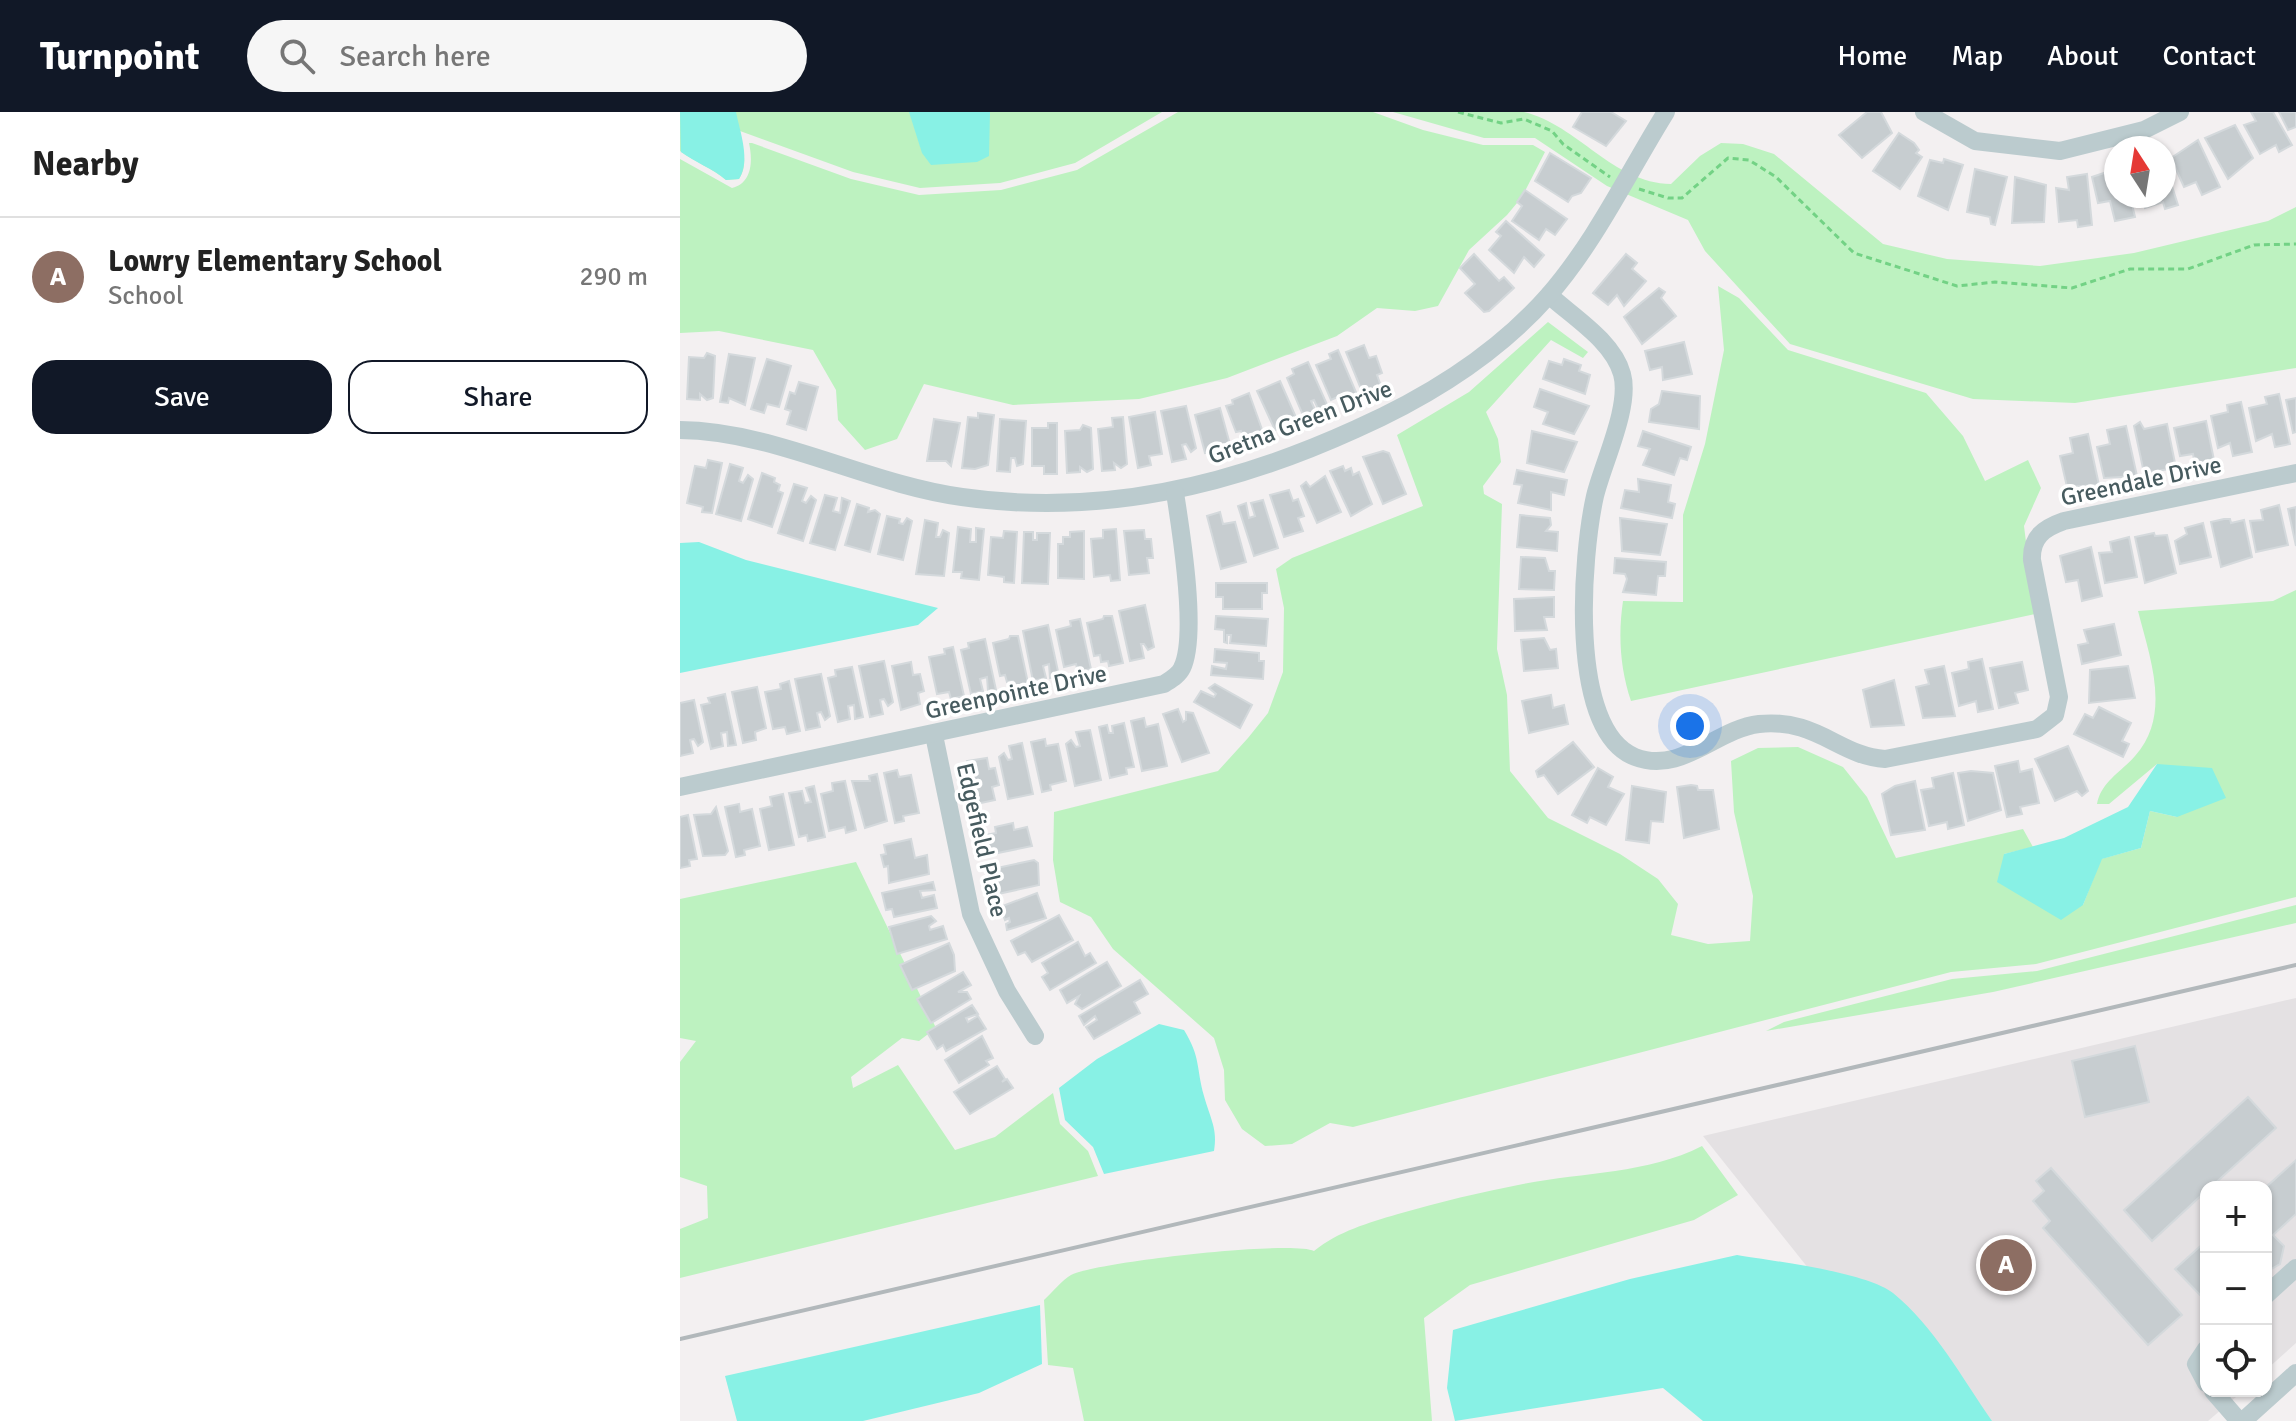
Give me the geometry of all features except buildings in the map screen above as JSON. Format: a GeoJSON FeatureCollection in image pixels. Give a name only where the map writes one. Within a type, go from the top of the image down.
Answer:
{"type":"FeatureCollection","features":[{"type":"Feature","properties":{"kind":"street","name":"Gretna Green Drive"},"geometry":{"type":"LineString","coordinates":[[680,430],[745,438],[902,487],[965,498],[1061,503],[1175,493],[1221,481],[1304,452],[1416,402],[1464,372],[1549,295],[1595,233],[1616,180],[1666,112]]}},
{"type":"Feature","properties":{"kind":"street"},"geometry":{"type":"LineString","coordinates":[[1924,112],[1975,141],[2060,151],[2144,130],[2180,112]]}},
{"type":"Feature","properties":{"kind":"street","name":"Greendale Drive"},"geometry":{"type":"LineString","coordinates":[[1549,295],[1609,349],[1622,373],[1622,405],[1595,496],[1588,539],[1585,599],[1589,669],[1601,723],[1611,740],[1622,750],[1654,762],[1673,760],[1727,732],[1761,724],[1806,728],[1870,758],[1885,759],[2037,729],[2055,715],[2059,697],[2032,560],[2031,549],[2040,533],[2064,521],[2296,473]]}},
{"type":"Feature","properties":{"kind":"street","name":"Greenpointe Drive"},"geometry":{"type":"LineString","coordinates":[[680,787],[1164,684],[1180,673],[1185,656],[1188,613],[1186,568],[1175,493]]}},
{"type":"Feature","properties":{"kind":"street","name":"Edgefield Place"},"geometry":{"type":"LineString","coordinates":[[934,735],[971,914],[994,967],[1035,1036]]}},
{"type":"Feature","properties":{"kind":"street"},"geometry":{"type":"LineString","coordinates":[[2272,1290],[2296,1268]]}},
{"type":"Feature","properties":{"kind":"street"},"geometry":{"type":"LineString","coordinates":[[2219,1397],[2241,1421],[2296,1373]]}},
{"type":"Feature","properties":{"kind":"path"},"geometry":{"type":"LineString","coordinates":[[1458,112],[1501,123],[1524,119],[1552,131],[1563,144],[1616,180],[1668,198],[1682,198],[1728,158],[1749,160],[1776,177],[1854,253],[1957,286],[1995,282],[2072,288],[2130,269],[2188,269],[2254,245],[2296,244]]}},
{"type":"Feature","properties":{"kind":"path"},"geometry":{"type":"LineString","coordinates":[[1603,187],[1616,180]]}},
{"type":"Feature","properties":{"kind":"shaded area"},"geometry":{"type":"Polygon","coordinates":[[[2296,998],[2296,1343],[2272,1365],[2272,1181],[2200,1181],[2200,1397],[2236,1397],[2208,1421],[1930,1421],[1703,1136],[2296,998]]]}},
{"type":"Feature","properties":{"kind":"green space"},"geometry":{"type":"Polygon","coordinates":[[[680,112],[1162,112],[1075,163],[1000,183],[920,188],[853,172],[740,131],[744,167],[739,179],[726,180],[680,151],[680,112]]]}},
{"type":"Feature","properties":{"kind":"green space"},"geometry":{"type":"Polygon","coordinates":[[[1178,112],[1373,112],[1423,130],[1483,145],[1533,145],[1545,152],[1522,197],[1469,250],[1438,306],[1415,311],[1377,308],[1337,336],[1227,378],[1139,399],[1013,405],[924,384],[897,439],[865,450],[838,420],[836,390],[813,350],[719,331],[680,333],[680,159],[732,188],[744,181],[750,170],[749,143],[752,143],[851,179],[919,195],[1001,190],[1077,170],[1178,112]]]}},
{"type":"Feature","properties":{"kind":"green space"},"geometry":{"type":"Polygon","coordinates":[[[1393,112],[1524,112],[1561,129],[1631,174],[1671,184],[1700,156],[1721,143],[1743,144],[1774,154],[1883,244],[1947,259],[2040,266],[2134,253],[2268,221],[2296,207],[2296,368],[2075,403],[1973,399],[1790,344],[1705,251],[1688,220],[1607,186],[1535,138],[1484,138],[1393,112]]]}},
{"type":"Feature","properties":{"kind":"green space"},"geometry":{"type":"Polygon","coordinates":[[[1718,286],[1739,298],[1788,350],[1926,393],[1963,436],[1985,481],[2028,460],[2041,488],[2024,526],[2035,614],[1631,701],[1621,651],[1623,601],[1683,602],[1683,515],[1705,444],[1724,350],[1718,286]]]}},
{"type":"Feature","properties":{"kind":"green space"},"geometry":{"type":"Polygon","coordinates":[[[1548,322],[1588,352],[1583,358],[1551,340],[1486,412],[1498,439],[1501,462],[1483,486],[1484,494],[1502,504],[1497,649],[1507,695],[1510,771],[1548,818],[1620,854],[1658,879],[1678,904],[1671,935],[1708,944],[1750,941],[1753,896],[1734,812],[1731,761],[1758,748],[1798,747],[1843,767],[1867,797],[1896,858],[2023,829],[2033,847],[2004,854],[2083,905],[2101,859],[2141,848],[2150,811],[2177,817],[2157,764],[2109,804],[2097,804],[2107,784],[2135,756],[2153,723],[2155,686],[2138,611],[2273,601],[2296,590],[2296,897],[2036,964],[1951,972],[1353,1127],[1330,1123],[1292,1144],[1265,1146],[1242,1129],[1225,1100],[1224,1070],[1214,1038],[1113,949],[1091,917],[1060,902],[1053,860],[1054,812],[1218,771],[1268,713],[1283,672],[1284,608],[1276,569],[1292,558],[1423,506],[1397,435],[1469,392],[1548,322]]]}},
{"type":"Feature","properties":{"kind":"green space"},"geometry":{"type":"Polygon","coordinates":[[[856,862],[936,1028],[919,1041],[902,1038],[851,1077],[853,1088],[898,1065],[955,1150],[995,1137],[1053,1093],[1060,1124],[1088,1151],[1098,1176],[680,1278],[680,1229],[708,1218],[707,1186],[680,1177],[680,1062],[696,1041],[680,1038],[680,899],[856,862]]]}},
{"type":"Feature","properties":{"kind":"green space"},"geometry":{"type":"Polygon","coordinates":[[[2296,905],[2296,923],[1993,992],[1766,1031],[1784,1022],[1952,979],[2037,971],[2296,905]]]}},
{"type":"Feature","properties":{"kind":"green space"},"geometry":{"type":"Polygon","coordinates":[[[1702,1146],[1738,1195],[1694,1220],[1470,1285],[1424,1318],[1432,1421],[1084,1421],[1073,1368],[1048,1365],[1044,1300],[1071,1275],[1116,1264],[1193,1254],[1270,1248],[1314,1251],[1354,1228],[1429,1205],[1523,1184],[1637,1167],[1702,1146]]]}},
{"type":"Feature","properties":{"kind":"water"},"geometry":{"type":"Polygon","coordinates":[[[680,112],[736,112],[744,155],[739,179],[726,180],[681,152],[680,112]]]}},
{"type":"Feature","properties":{"kind":"water"},"geometry":{"type":"Polygon","coordinates":[[[909,112],[990,112],[989,156],[977,162],[931,165],[922,153],[909,112]]]}},
{"type":"Feature","properties":{"kind":"water"},"geometry":{"type":"Polygon","coordinates":[[[699,542],[746,560],[938,608],[918,625],[680,673],[680,543],[699,542]]]}},
{"type":"Feature","properties":{"kind":"water"},"geometry":{"type":"Polygon","coordinates":[[[2157,764],[2212,768],[2226,798],[2177,817],[2150,811],[2141,848],[2102,859],[2083,905],[2061,920],[1997,882],[2004,854],[2064,838],[2128,807],[2157,764]]]}},
{"type":"Feature","properties":{"kind":"water"},"geometry":{"type":"Polygon","coordinates":[[[1159,1024],[1184,1030],[1193,1048],[1214,1130],[1214,1151],[1104,1174],[1093,1147],[1065,1120],[1059,1088],[1097,1059],[1159,1024]]]}},
{"type":"Feature","properties":{"kind":"water"},"geometry":{"type":"Polygon","coordinates":[[[1737,1255],[1841,1273],[1893,1293],[1922,1321],[1992,1421],[1703,1421],[1663,1388],[1455,1421],[1447,1388],[1453,1330],[1630,1279],[1737,1255]]]}},
{"type":"Feature","properties":{"kind":"water"},"geometry":{"type":"Polygon","coordinates":[[[1040,1305],[1042,1364],[979,1393],[863,1421],[737,1421],[725,1376],[1040,1305]]]}},
{"type":"Feature","properties":{"kind":"railway"},"geometry":{"type":"LineString","coordinates":[[680,1339],[2296,965]]}},
{"type":"Feature","properties":{"kind":"place","name":"Lowry Elementary School"},"geometry":{"type":"Point","coordinates":[2006,1265]}}]}
